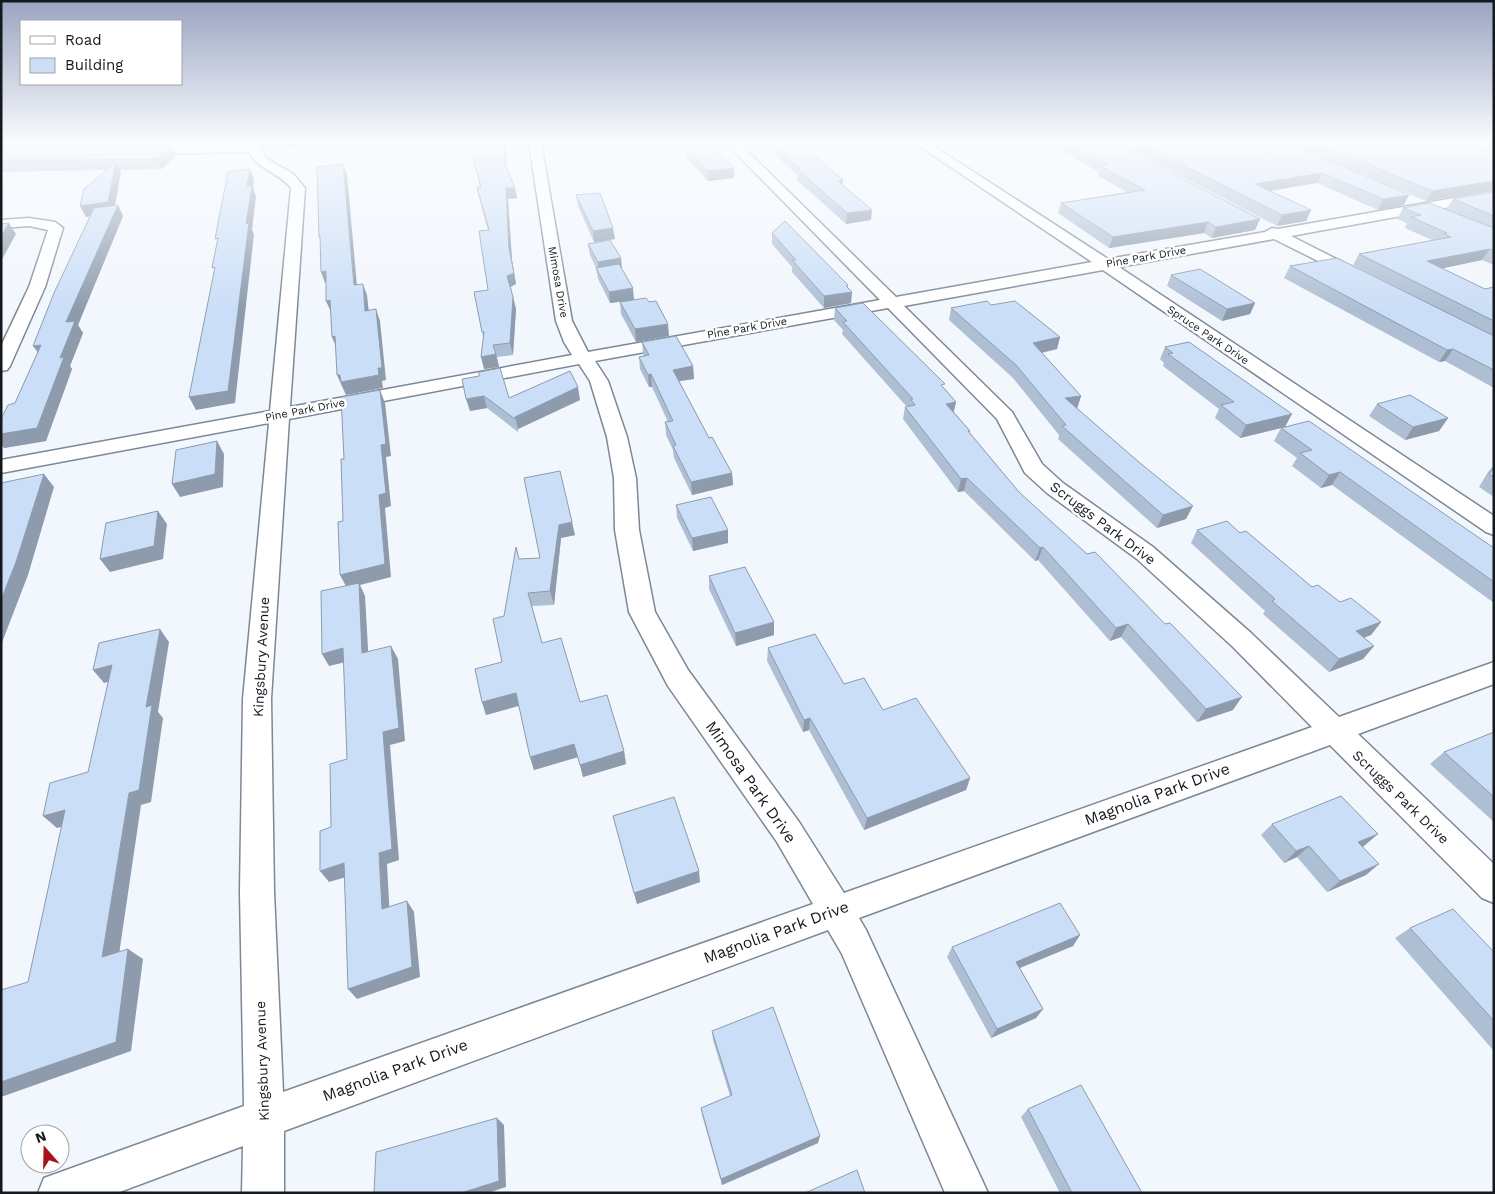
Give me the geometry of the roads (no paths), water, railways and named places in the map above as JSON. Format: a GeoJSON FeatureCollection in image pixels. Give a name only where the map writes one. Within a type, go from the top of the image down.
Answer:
{"type":"FeatureCollection","features":[{"type":"Feature","properties":{"kind":"street","name":"Kingsbury Avenue"},"geometry":{"type":"LineString","coordinates":[[263,1193],[264,1118],[257,892],[257,699],[297,199]]}},
{"type":"Feature","properties":{"kind":"street","name":"Mimosa Drive"},"geometry":{"type":"LineString","coordinates":[[544,199],[564,321],[573,342],[584,358]]}},
{"type":"Feature","properties":{"kind":"street","name":"Scruggs Park Drive"},"geometry":{"type":"LineString","coordinates":[[788,199],[1006,416],[1033,468],[1055,488],[1145,553],[1242,640],[1494,887]]}},
{"type":"Feature","properties":{"kind":"street","name":"Spruce Park Drive"},"geometry":{"type":"LineString","coordinates":[[1006,199],[1494,527]]}},
{"type":"Feature","properties":{"kind":"street"},"geometry":{"type":"LineString","coordinates":[[1404,199],[1450,219]]}},
{"type":"Feature","properties":{"kind":"street","name":"Pine Park Drive"},"geometry":{"type":"LineString","coordinates":[[1,467],[584,358],[1474,199]]}},
{"type":"Feature","properties":{"kind":"street"},"geometry":{"type":"LineString","coordinates":[[1,224],[52,225],[56,228],[37,288],[1,366]]}},
{"type":"Feature","properties":{"kind":"street"},"geometry":{"type":"LineString","coordinates":[[1258,225],[1372,283]]}},
{"type":"Feature","properties":{"kind":"street","name":"Mimosa Park Drive"},"geometry":{"type":"LineString","coordinates":[[584,358],[599,381],[617,437],[625,478],[627,530],[642,612],[678,678],[788,832],[854,942],[968,1193]]}},
{"type":"Feature","properties":{"kind":"street","name":"Magnolia Park Drive"},"geometry":{"type":"LineString","coordinates":[[58,1193],[834,910],[1494,673]]}}]}
